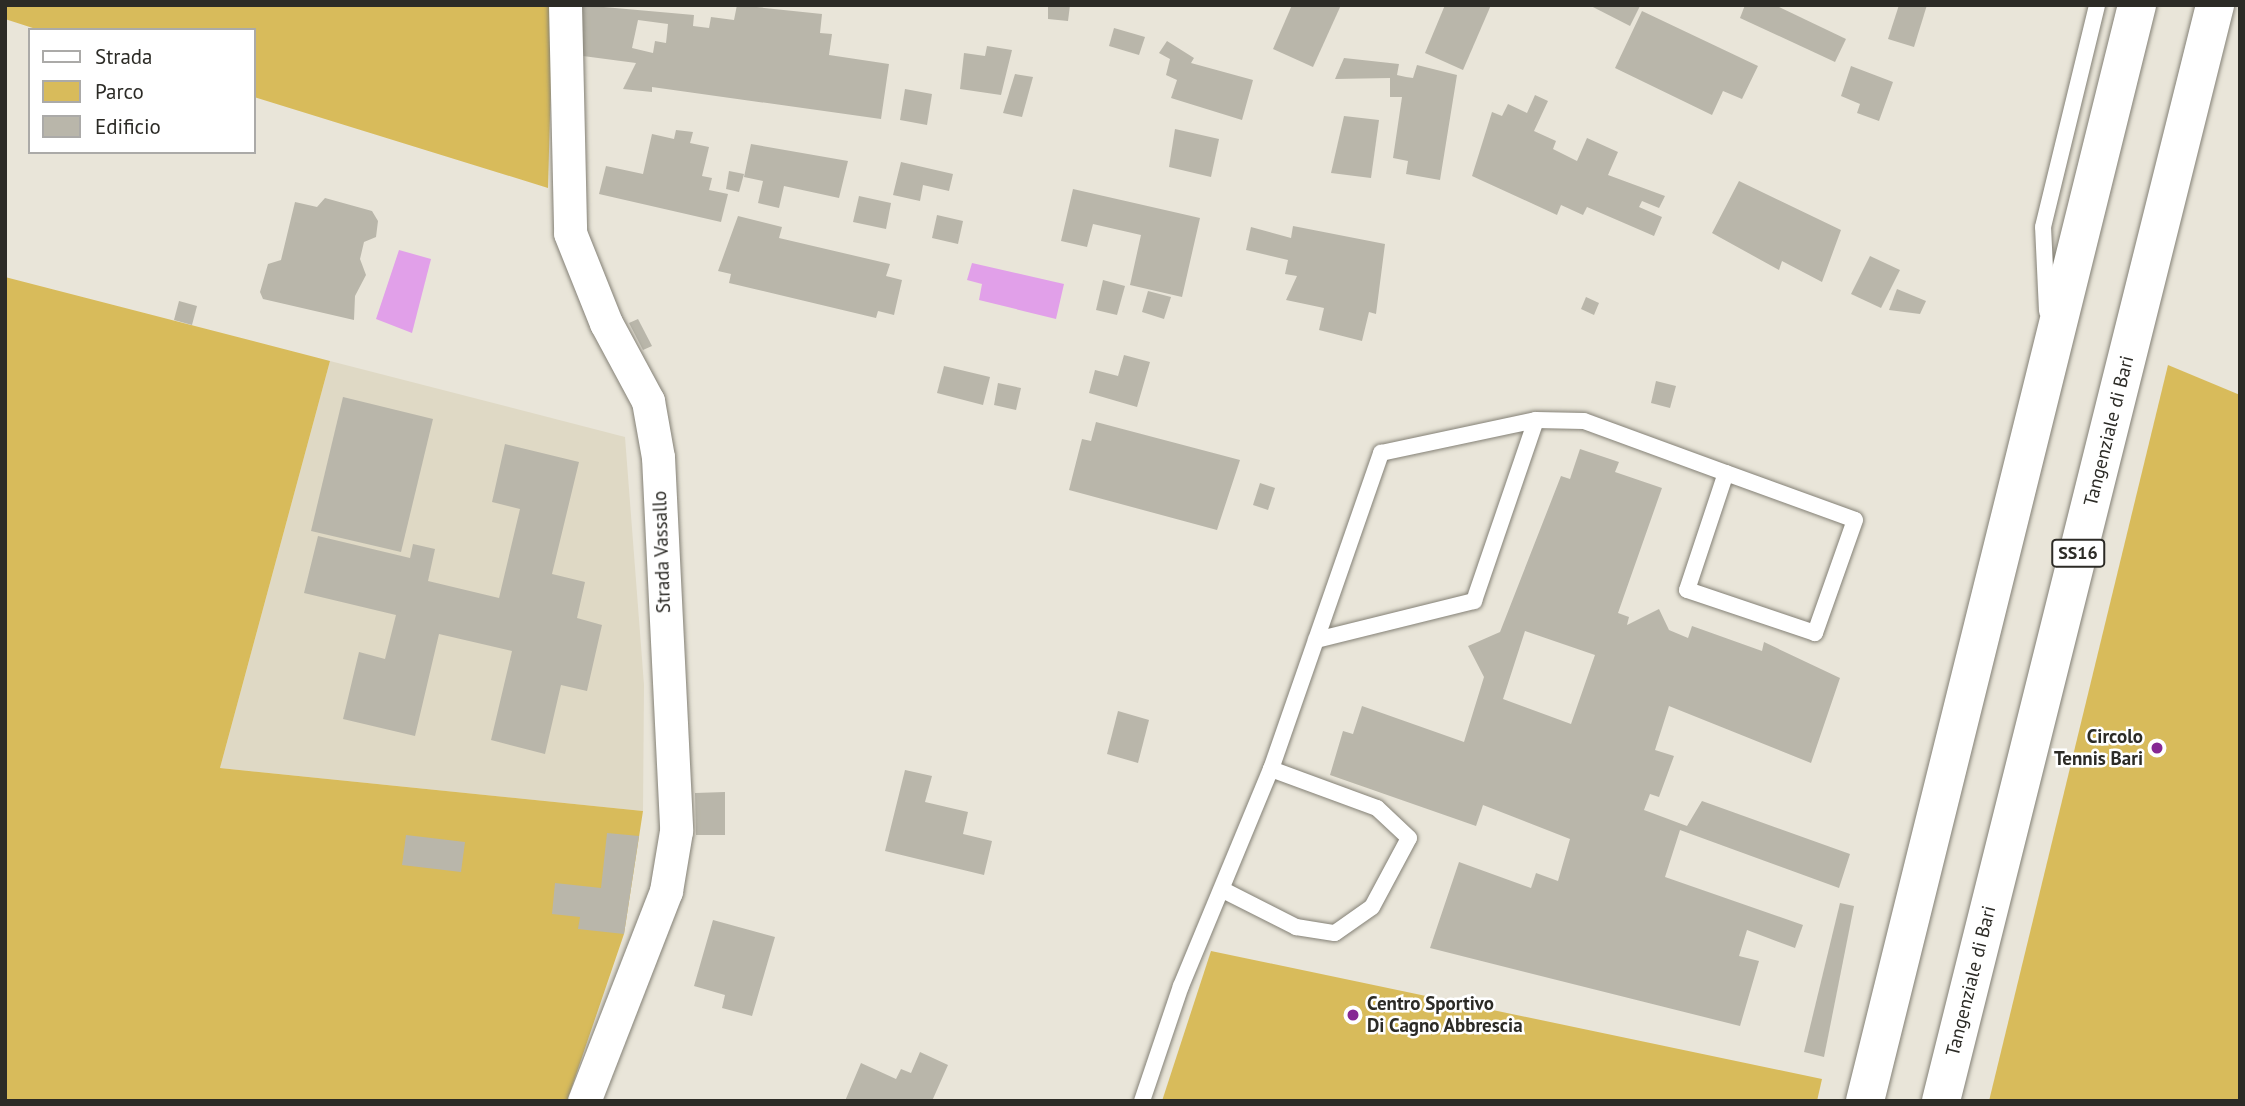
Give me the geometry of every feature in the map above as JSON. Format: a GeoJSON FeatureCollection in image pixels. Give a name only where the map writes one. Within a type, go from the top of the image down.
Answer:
{"type":"FeatureCollection","features":[{"type":"Feature","properties":{"kind":"highway"},"geometry":{"type":"LineString","coordinates":[[1865,1101],[2137,5]]}},
{"type":"Feature","properties":{"kind":"highway","name":"Tangenziale di Bari"},"geometry":{"type":"LineString","coordinates":[[1941,1101],[2216,5]]}},
{"type":"Feature","properties":{"kind":"street","name":"Strada Vassallo"},"geometry":{"type":"LineString","coordinates":[[565,5],[570,233],[606,323],[648,401],[658,457],[676,831],[666,891],[584,1101]]}},
{"type":"Feature","properties":{"kind":"lane"},"geometry":{"type":"LineString","coordinates":[[2049,359],[2043,228],[2097,5]]}},
{"type":"Feature","properties":{"kind":"lane"},"geometry":{"type":"LineString","coordinates":[[1142,1101],[1181,986],[1225,891],[1271,769],[1381,453],[1536,421],[1584,421],[1855,520],[1815,633],[1687,590],[1726,473]]}},
{"type":"Feature","properties":{"kind":"lane"},"geometry":{"type":"LineString","coordinates":[[1316,640],[1474,601],[1536,421]]}},
{"type":"Feature","properties":{"kind":"lane"},"geometry":{"type":"LineString","coordinates":[[1225,891],[1296,927],[1335,933],[1372,907],[1409,838],[1377,808],[1271,769]]}},
{"type":"Feature","properties":{"kind":"shaded area"},"geometry":{"type":"Polygon","coordinates":[[[399,250],[431,259],[412,333],[376,319],[399,250]]]}},
{"type":"Feature","properties":{"kind":"shaded area"},"geometry":{"type":"Polygon","coordinates":[[[972,263],[1064,284],[1056,319],[979,300],[982,284],[967,280],[972,263]]]}},
{"type":"Feature","properties":{"kind":"shaded area"},"geometry":{"type":"Polygon","coordinates":[[[330,361],[625,437],[644,685],[643,811],[220,768],[330,361]]]}},
{"type":"Feature","properties":{"kind":"green space"},"geometry":{"type":"Polygon","coordinates":[[[5,5],[553,5],[548,188],[256,98],[256,28],[33,28],[5,19],[5,5]]]}},
{"type":"Feature","properties":{"kind":"green space"},"geometry":{"type":"Polygon","coordinates":[[[5,277],[330,361],[220,768],[643,811],[624,934],[567,1101],[5,1101],[5,277]]]}},
{"type":"Feature","properties":{"kind":"green space","name":"Circolo Tennis Bari"},"geometry":{"type":"Polygon","coordinates":[[[2168,365],[2240,395],[2240,1101],[1989,1101],[2168,365]]]}},
{"type":"Feature","properties":{"kind":"green space","name":"Centro Sportivo Di Cagno Abbrescia"},"geometry":{"type":"Polygon","coordinates":[[[1211,951],[1822,1079],[1817,1101],[1162,1101],[1211,951]]]}},
{"type":"Feature","properties":{"kind":"building"},"geometry":{"type":"Polygon","coordinates":[[[581,5],[694,15],[693,26],[709,28],[711,17],[734,20],[737,5],[822,14],[820,33],[832,34],[829,55],[889,64],[881,119],[652,87],[652,92],[623,89],[636,63],[583,56],[581,5]],[[638,20],[632,48],[653,53],[655,41],[666,43],[668,24],[638,20]]]}},
{"type":"Feature","properties":{"kind":"building"},"geometry":{"type":"Polygon","coordinates":[[[1048,5],[1070,5],[1068,21],[1048,19],[1048,5]]]}},
{"type":"Feature","properties":{"kind":"building"},"geometry":{"type":"Polygon","coordinates":[[[1292,5],[1341,5],[1313,67],[1273,49],[1292,5]]]}},
{"type":"Feature","properties":{"kind":"building"},"geometry":{"type":"Polygon","coordinates":[[[1445,5],[1491,5],[1463,70],[1425,53],[1445,5]]]}},
{"type":"Feature","properties":{"kind":"building"},"geometry":{"type":"Polygon","coordinates":[[[1589,5],[1638,5],[1640,6],[1630,26],[1589,5]]]}},
{"type":"Feature","properties":{"kind":"building"},"geometry":{"type":"Polygon","coordinates":[[[1745,5],[1775,5],[1846,39],[1835,62],[1740,18],[1745,5]]]}},
{"type":"Feature","properties":{"kind":"building"},"geometry":{"type":"Polygon","coordinates":[[[1899,5],[1927,5],[1914,47],[1888,39],[1899,5]]]}},
{"type":"Feature","properties":{"kind":"building"},"geometry":{"type":"Polygon","coordinates":[[[1642,11],[1758,66],[1742,99],[1723,91],[1712,115],[1615,68],[1642,11]]]}},
{"type":"Feature","properties":{"kind":"building"},"geometry":{"type":"Polygon","coordinates":[[[1114,28],[1145,37],[1139,55],[1109,46],[1114,28]]]}},
{"type":"Feature","properties":{"kind":"building"},"geometry":{"type":"Polygon","coordinates":[[[1167,41],[1194,58],[1191,63],[1253,80],[1242,120],[1171,98],[1177,80],[1166,75],[1170,59],[1159,53],[1167,41]]]}},
{"type":"Feature","properties":{"kind":"building"},"geometry":{"type":"Polygon","coordinates":[[[987,46],[1012,50],[1001,95],[960,89],[964,53],[985,56],[987,46]]]}},
{"type":"Feature","properties":{"kind":"building"},"geometry":{"type":"Polygon","coordinates":[[[1344,58],[1399,64],[1397,75],[1406,77],[1413,78],[1417,65],[1457,75],[1440,180],[1406,174],[1408,161],[1393,158],[1402,97],[1390,97],[1390,78],[1335,79],[1344,58]]]}},
{"type":"Feature","properties":{"kind":"building"},"geometry":{"type":"Polygon","coordinates":[[[1851,66],[1893,82],[1879,121],[1857,113],[1860,104],[1841,96],[1851,66]]]}},
{"type":"Feature","properties":{"kind":"building"},"geometry":{"type":"Polygon","coordinates":[[[1015,74],[1033,77],[1022,117],[1003,113],[1015,74]]]}},
{"type":"Feature","properties":{"kind":"building"},"geometry":{"type":"Polygon","coordinates":[[[905,89],[932,94],[927,125],[900,120],[905,89]]]}},
{"type":"Feature","properties":{"kind":"building"},"geometry":{"type":"Polygon","coordinates":[[[1535,95],[1548,101],[1534,131],[1556,141],[1553,149],[1577,161],[1587,138],[1618,152],[1608,175],[1665,196],[1659,208],[1642,201],[1639,207],[1662,217],[1654,236],[1587,207],[1583,215],[1561,205],[1557,215],[1472,176],[1492,112],[1502,116],[1508,104],[1527,113],[1535,95]]]}},
{"type":"Feature","properties":{"kind":"building"},"geometry":{"type":"Polygon","coordinates":[[[1344,116],[1379,120],[1371,178],[1331,173],[1344,116]]]}},
{"type":"Feature","properties":{"kind":"building"},"geometry":{"type":"Polygon","coordinates":[[[1175,129],[1219,139],[1211,177],[1169,167],[1175,129]]]}},
{"type":"Feature","properties":{"kind":"building"},"geometry":{"type":"Polygon","coordinates":[[[676,130],[693,132],[690,143],[709,147],[702,176],[712,178],[709,190],[728,194],[721,222],[599,194],[606,166],[643,174],[652,134],[674,139],[676,130]]]}},
{"type":"Feature","properties":{"kind":"building"},"geometry":{"type":"Polygon","coordinates":[[[751,144],[848,161],[839,198],[784,186],[779,208],[758,203],[763,181],[744,177],[751,144]]]}},
{"type":"Feature","properties":{"kind":"building"},"geometry":{"type":"Polygon","coordinates":[[[901,162],[953,174],[949,191],[923,185],[920,201],[893,195],[901,162]]]}},
{"type":"Feature","properties":{"kind":"building"},"geometry":{"type":"Polygon","coordinates":[[[729,171],[744,174],[739,192],[726,189],[729,171]]]}},
{"type":"Feature","properties":{"kind":"building"},"geometry":{"type":"Polygon","coordinates":[[[1739,181],[1841,230],[1822,282],[1782,261],[1779,270],[1712,233],[1739,181]]]}},
{"type":"Feature","properties":{"kind":"building"},"geometry":{"type":"Polygon","coordinates":[[[1073,189],[1200,218],[1182,297],[1130,285],[1141,235],[1093,224],[1087,247],[1061,241],[1073,189]]]}},
{"type":"Feature","properties":{"kind":"building"},"geometry":{"type":"Polygon","coordinates":[[[859,196],[891,203],[886,229],[853,222],[859,196]]]}},
{"type":"Feature","properties":{"kind":"building"},"geometry":{"type":"Polygon","coordinates":[[[325,198],[372,211],[378,221],[376,237],[364,242],[360,259],[366,275],[355,296],[354,320],[263,299],[260,292],[268,264],[281,260],[295,202],[317,207],[325,198]]]}},
{"type":"Feature","properties":{"kind":"building"},"geometry":{"type":"Polygon","coordinates":[[[937,215],[963,221],[958,244],[932,238],[937,215]]]}},
{"type":"Feature","properties":{"kind":"building"},"geometry":{"type":"Polygon","coordinates":[[[738,216],[782,227],[779,238],[890,264],[886,276],[902,280],[894,315],[878,311],[876,318],[729,283],[731,274],[718,271],[738,216]]]}},
{"type":"Feature","properties":{"kind":"building"},"geometry":{"type":"Polygon","coordinates":[[[1293,226],[1385,244],[1376,314],[1369,312],[1362,341],[1319,330],[1324,308],[1286,300],[1297,276],[1285,274],[1288,260],[1246,250],[1251,227],[1291,238],[1293,226]]]}},
{"type":"Feature","properties":{"kind":"building"},"geometry":{"type":"Polygon","coordinates":[[[1870,256],[1900,270],[1881,308],[1851,294],[1870,256]]]}},
{"type":"Feature","properties":{"kind":"building"},"geometry":{"type":"Polygon","coordinates":[[[1103,280],[1125,286],[1117,315],[1096,310],[1103,280]]]}},
{"type":"Feature","properties":{"kind":"building"},"geometry":{"type":"Polygon","coordinates":[[[1897,289],[1926,301],[1920,314],[1889,310],[1897,289]]]}},
{"type":"Feature","properties":{"kind":"building"},"geometry":{"type":"Polygon","coordinates":[[[1148,291],[1171,297],[1164,319],[1142,312],[1148,291]]]}},
{"type":"Feature","properties":{"kind":"building"},"geometry":{"type":"Polygon","coordinates":[[[1586,297],[1599,303],[1594,315],[1581,309],[1586,297]]]}},
{"type":"Feature","properties":{"kind":"building"},"geometry":{"type":"Polygon","coordinates":[[[179,301],[197,306],[192,325],[174,320],[179,301]]]}},
{"type":"Feature","properties":{"kind":"building"},"geometry":{"type":"Polygon","coordinates":[[[638,319],[652,346],[643,350],[629,323],[638,319]]]}},
{"type":"Feature","properties":{"kind":"building"},"geometry":{"type":"Polygon","coordinates":[[[1124,355],[1150,362],[1137,407],[1089,393],[1095,370],[1118,376],[1124,355]]]}},
{"type":"Feature","properties":{"kind":"building"},"geometry":{"type":"Polygon","coordinates":[[[944,366],[990,377],[983,405],[937,393],[944,366]]]}},
{"type":"Feature","properties":{"kind":"building"},"geometry":{"type":"Polygon","coordinates":[[[1656,381],[1676,386],[1670,408],[1651,403],[1656,381]]]}},
{"type":"Feature","properties":{"kind":"building"},"geometry":{"type":"Polygon","coordinates":[[[998,383],[1021,388],[1016,410],[994,405],[998,383]]]}},
{"type":"Feature","properties":{"kind":"building"},"geometry":{"type":"Polygon","coordinates":[[[343,397],[433,419],[401,552],[311,531],[343,397]]]}},
{"type":"Feature","properties":{"kind":"building"},"geometry":{"type":"Polygon","coordinates":[[[1096,422],[1240,460],[1217,530],[1069,490],[1082,439],[1091,441],[1096,422]]]}},
{"type":"Feature","properties":{"kind":"building"},"geometry":{"type":"Polygon","coordinates":[[[505,444],[579,462],[552,574],[585,582],[577,618],[602,625],[587,691],[561,685],[545,754],[491,740],[512,651],[439,634],[415,736],[343,719],[359,652],[385,659],[396,615],[304,593],[318,536],[410,558],[413,544],[435,549],[428,581],[499,598],[520,509],[492,502],[505,444]]]}},
{"type":"Feature","properties":{"kind":"building"},"geometry":{"type":"Polygon","coordinates":[[[1580,449],[1619,462],[1615,472],[1662,488],[1618,613],[1629,617],[1627,625],[1659,609],[1669,630],[1688,638],[1692,626],[1762,651],[1764,642],[1840,678],[1811,763],[1669,706],[1655,750],[1674,756],[1659,797],[1650,794],[1644,810],[1687,826],[1702,801],[1850,854],[1839,888],[1680,830],[1665,877],[1803,925],[1795,948],[1747,930],[1739,956],[1759,961],[1740,1026],[1430,948],[1459,862],[1531,888],[1536,873],[1558,881],[1570,839],[1483,805],[1476,826],[1330,775],[1343,731],[1353,734],[1362,706],[1464,742],[1484,677],[1468,646],[1500,632],[1561,476],[1570,479],[1580,449]],[[1525,631],[1503,699],[1571,724],[1595,655],[1525,631]]]}},
{"type":"Feature","properties":{"kind":"building"},"geometry":{"type":"Polygon","coordinates":[[[1260,483],[1275,488],[1268,510],[1253,505],[1260,483]]]}},
{"type":"Feature","properties":{"kind":"building"},"geometry":{"type":"Polygon","coordinates":[[[1118,711],[1149,720],[1138,763],[1107,754],[1118,711]]]}},
{"type":"Feature","properties":{"kind":"building"},"geometry":{"type":"Polygon","coordinates":[[[905,770],[932,776],[925,802],[968,812],[963,834],[992,841],[984,875],[885,851],[905,770]]]}},
{"type":"Feature","properties":{"kind":"building"},"geometry":{"type":"Polygon","coordinates":[[[725,792],[725,835],[696,835],[695,793],[725,792]]]}},
{"type":"Feature","properties":{"kind":"building"},"geometry":{"type":"Polygon","coordinates":[[[607,833],[639,836],[624,934],[578,929],[580,917],[552,914],[555,883],[601,888],[607,833]]]}},
{"type":"Feature","properties":{"kind":"building"},"geometry":{"type":"Polygon","coordinates":[[[406,835],[465,842],[461,872],[402,865],[406,835]]]}},
{"type":"Feature","properties":{"kind":"building"},"geometry":{"type":"Polygon","coordinates":[[[1840,903],[1854,906],[1824,1057],[1804,1052],[1840,903]]]}},
{"type":"Feature","properties":{"kind":"building"},"geometry":{"type":"Polygon","coordinates":[[[713,920],[775,937],[752,1016],[722,1008],[725,995],[694,986],[713,920]]]}},
{"type":"Feature","properties":{"kind":"building"},"geometry":{"type":"Polygon","coordinates":[[[920,1052],[948,1065],[932,1101],[845,1101],[861,1063],[896,1079],[901,1069],[911,1073],[920,1052]]]}},
{"type":"Feature","properties":{"kind":"place","name":"Circolo Tennis Bari"},"geometry":{"type":"Point","coordinates":[2157,748]}},
{"type":"Feature","properties":{"kind":"place","name":"Centro Sportivo Di Cagno Abbrescia"},"geometry":{"type":"Point","coordinates":[1353,1015]}}]}
